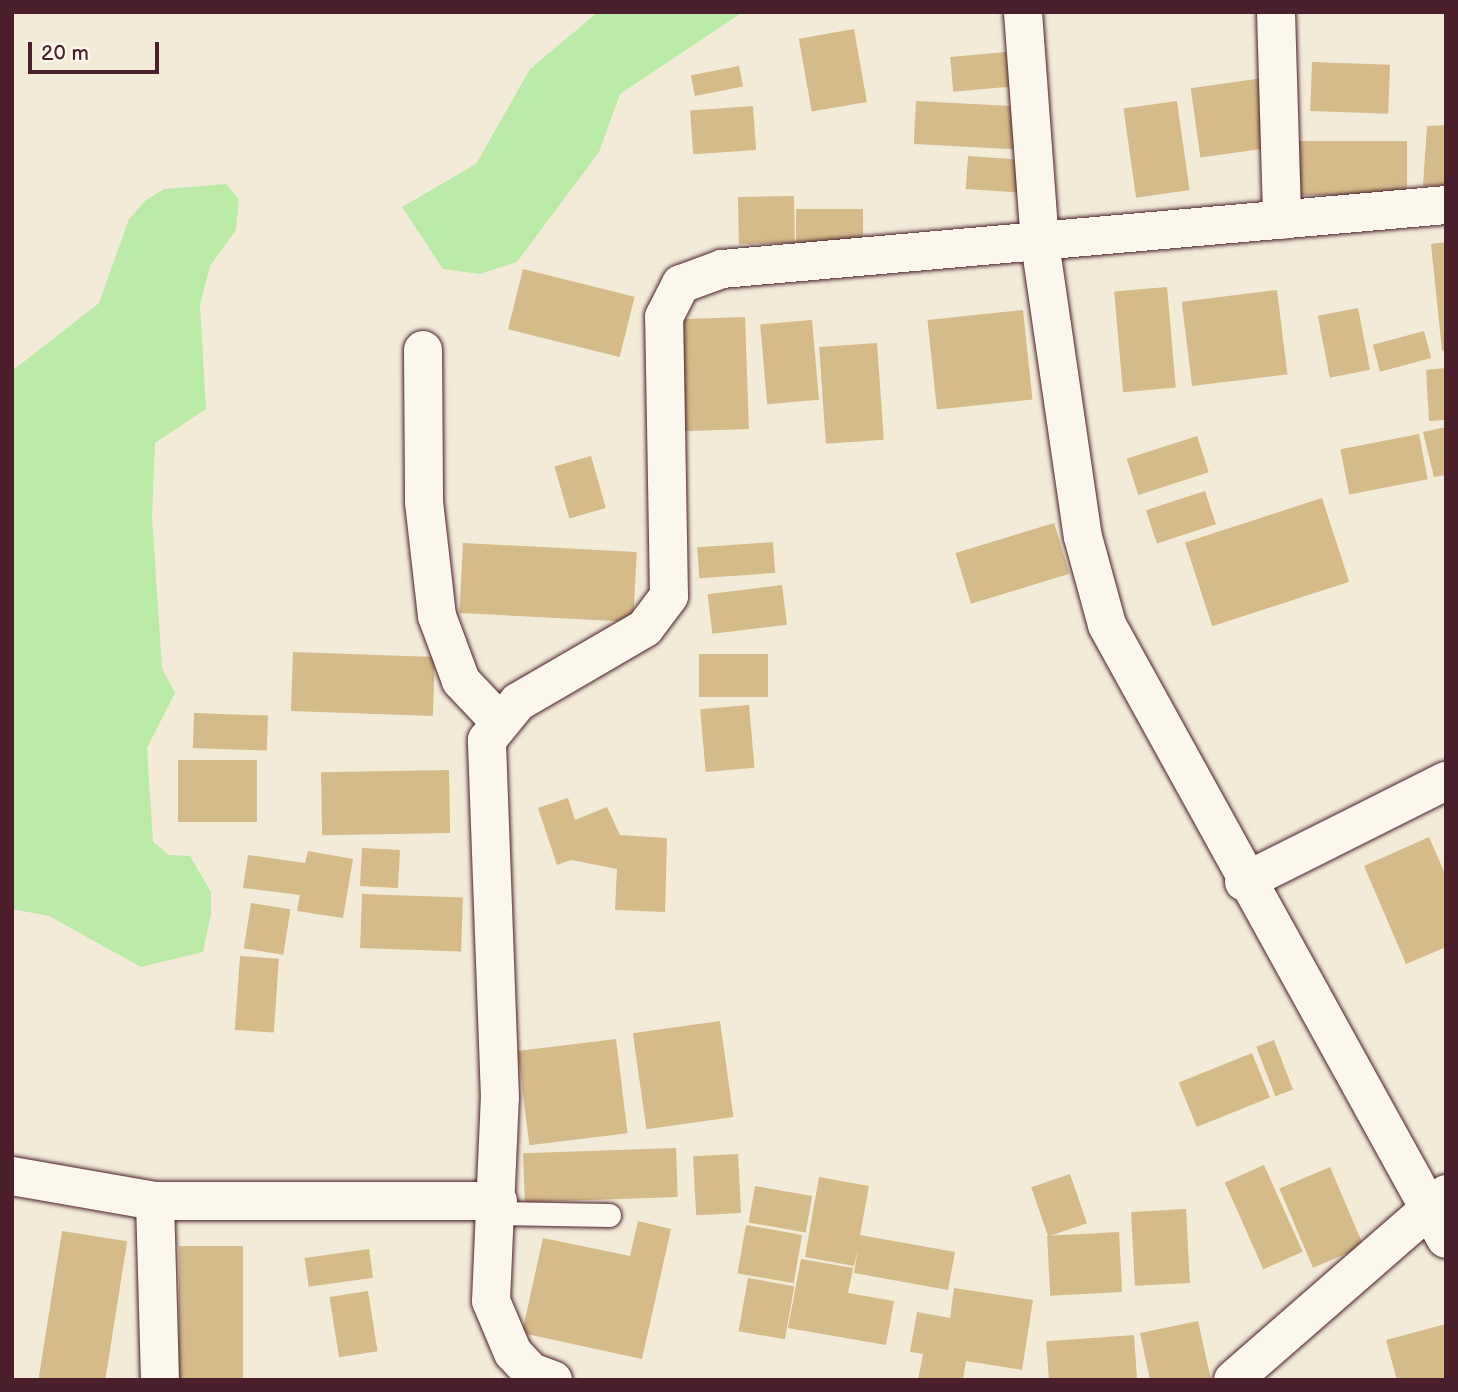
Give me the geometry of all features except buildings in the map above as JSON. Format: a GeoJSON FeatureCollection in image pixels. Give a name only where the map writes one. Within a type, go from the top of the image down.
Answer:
{"type":"FeatureCollection","features":[{"type":"Feature","properties":{"kind":"street"},"geometry":{"type":"LineString","coordinates":[[1023,12],[1040,243],[1083,537],[1107,625],[1244,882],[1440,1213],[1233,1380]]}},
{"type":"Feature","properties":{"kind":"street"},"geometry":{"type":"LineString","coordinates":[[1276,12],[1282,220]]}},
{"type":"Feature","properties":{"kind":"street"},"geometry":{"type":"LineString","coordinates":[[536,1377],[513,1353],[491,1301],[500,1098],[486,777],[487,740],[498,720],[645,628],[669,596],[664,317],[681,284],[722,270],[1446,205]]}},
{"type":"Feature","properties":{"kind":"street"},"geometry":{"type":"LineString","coordinates":[[423,350],[424,502],[437,616],[461,681],[498,720]]}},
{"type":"Feature","properties":{"kind":"street"},"geometry":{"type":"LineString","coordinates":[[1244,882],[1446,781]]}},
{"type":"Feature","properties":{"kind":"street"},"geometry":{"type":"LineString","coordinates":[[12,1176],[155,1201],[497,1207]]}},
{"type":"Feature","properties":{"kind":"street"},"geometry":{"type":"LineString","coordinates":[[155,1201],[160,1380]]}},
{"type":"Feature","properties":{"kind":"lane"},"geometry":{"type":"LineString","coordinates":[[497,1207],[609,1215]]}},
{"type":"Feature","properties":{"kind":"green space"},"geometry":{"type":"Polygon","coordinates":[[[598,12],[743,12],[620,94],[599,152],[517,262],[480,274],[443,269],[402,207],[476,164],[530,69],[598,12]]]}},
{"type":"Feature","properties":{"kind":"green space"},"geometry":{"type":"Polygon","coordinates":[[[226,184],[239,199],[236,230],[210,266],[200,305],[206,409],[155,443],[152,517],[162,668],[175,693],[147,748],[153,842],[169,855],[190,856],[211,892],[211,914],[203,952],[141,967],[49,916],[12,909],[12,371],[99,303],[129,219],[146,200],[164,189],[226,184]]]}}]}
